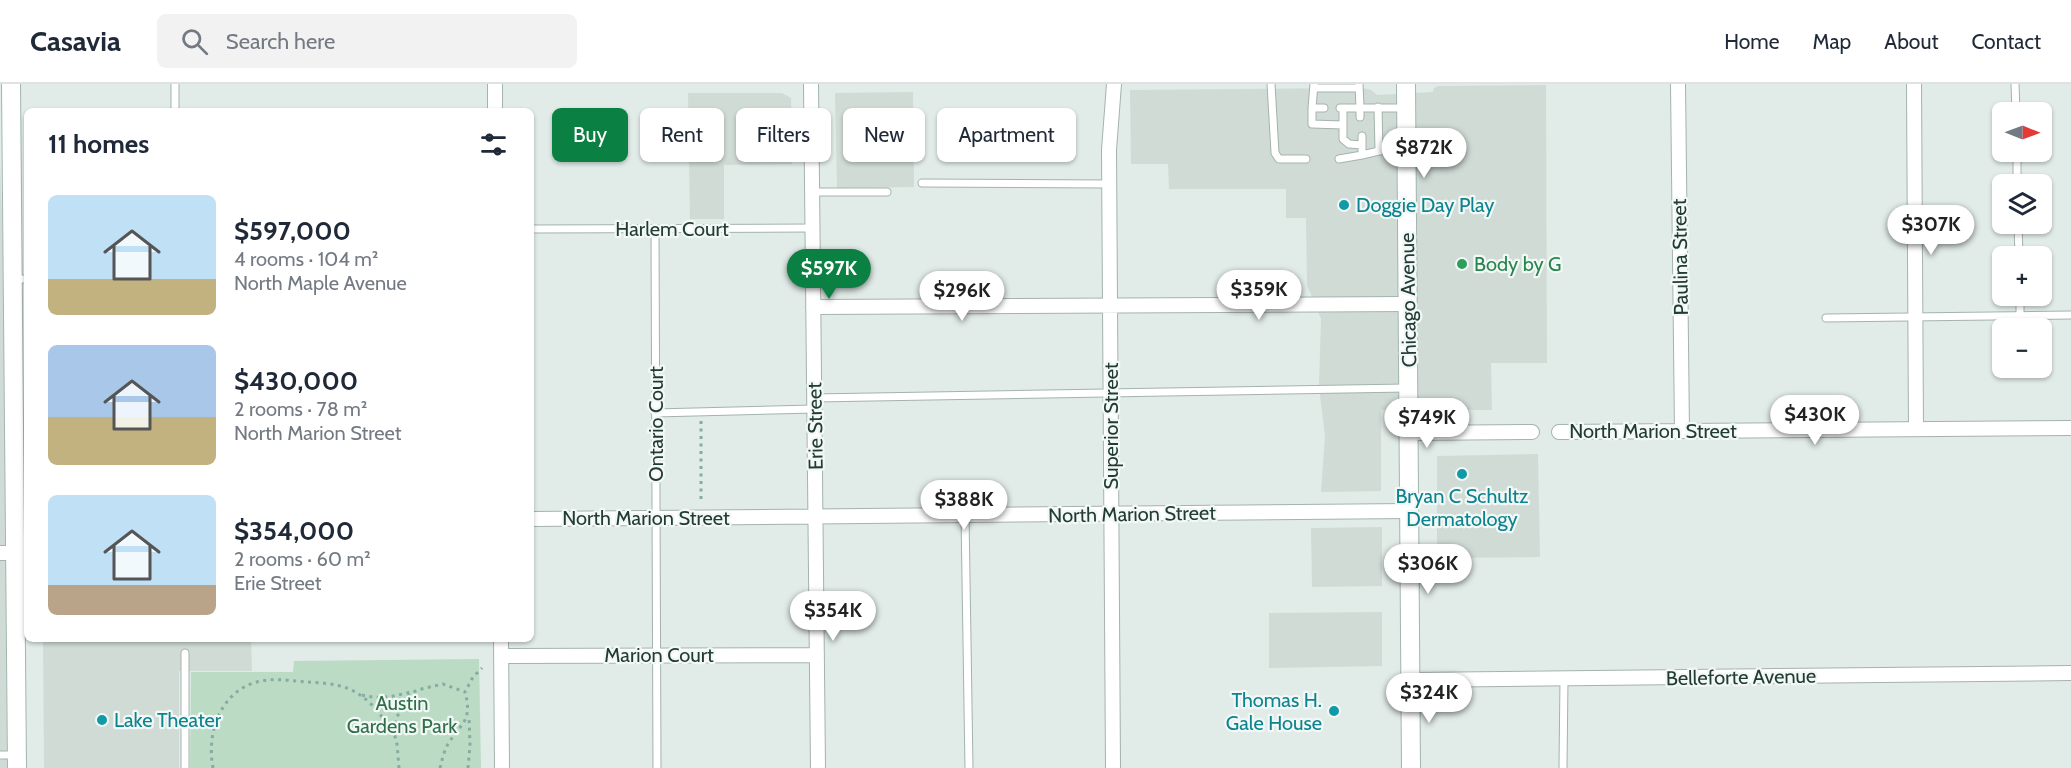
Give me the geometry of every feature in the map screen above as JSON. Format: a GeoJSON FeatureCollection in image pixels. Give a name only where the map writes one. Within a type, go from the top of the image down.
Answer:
{"type":"FeatureCollection","features":[{"type":"Feature","properties":{"kind":"main road"},"geometry":{"type":"LineString","coordinates":[[11,84],[13,271],[21,523],[8,553],[11,759]]}},
{"type":"Feature","properties":{"kind":"main road","name":"Chicago Avenue"},"geometry":{"type":"LineString","coordinates":[[1406,84],[1411,768]]}},
{"type":"Feature","properties":{"kind":"street"},"geometry":{"type":"LineString","coordinates":[[495,84],[495,108]]}},
{"type":"Feature","properties":{"kind":"street","name":"Erie Street"},"geometry":{"type":"LineString","coordinates":[[811,84],[818,768]]}},
{"type":"Feature","properties":{"kind":"street","name":"Superior Street"},"geometry":{"type":"LineString","coordinates":[[1113,768],[1108,150],[1114,84]]}},
{"type":"Feature","properties":{"kind":"street","name":"Paulina Street"},"geometry":{"type":"LineString","coordinates":[[1678,84],[1682,431]]}},
{"type":"Feature","properties":{"kind":"street"},"geometry":{"type":"LineString","coordinates":[[1914,84],[1916,429]]}},
{"type":"Feature","properties":{"kind":"street"},"geometry":{"type":"LineString","coordinates":[[813,306],[1408,304]]}},
{"type":"Feature","properties":{"kind":"street","name":"North Marion Street"},"geometry":{"type":"LineString","coordinates":[[1558,432],[2071,428]]}},
{"type":"Feature","properties":{"kind":"street"},"geometry":{"type":"LineString","coordinates":[[1409,434],[1532,432]]}},
{"type":"Feature","properties":{"kind":"street","name":"North Marion Street"},"geometry":{"type":"LineString","coordinates":[[534,519],[1409,511]]}},
{"type":"Feature","properties":{"kind":"street"},"geometry":{"type":"LineString","coordinates":[[501,642],[502,768]]}},
{"type":"Feature","properties":{"kind":"street","name":"Marion Court"},"geometry":{"type":"LineString","coordinates":[[501,656],[817,655]]}},
{"type":"Feature","properties":{"kind":"street","name":"Belleforte Avenue"},"geometry":{"type":"LineString","coordinates":[[1411,680],[2071,674]]}},
{"type":"Feature","properties":{"kind":"lane"},"geometry":{"type":"LineString","coordinates":[[175,84],[175,108]]}},
{"type":"Feature","properties":{"kind":"lane"},"geometry":{"type":"LineString","coordinates":[[1270,84],[1275,153],[1279,159],[1306,159]]}},
{"type":"Feature","properties":{"kind":"lane"},"geometry":{"type":"LineString","coordinates":[[2015,84],[2016,102]]}},
{"type":"Feature","properties":{"kind":"lane"},"geometry":{"type":"LineString","coordinates":[[1344,125],[1312,124],[1314,86],[1359,86],[1360,117]]}},
{"type":"Feature","properties":{"kind":"lane"},"geometry":{"type":"LineString","coordinates":[[1378,107],[1379,151]]}},
{"type":"Feature","properties":{"kind":"lane"},"geometry":{"type":"LineString","coordinates":[[1312,108],[1324,108]]}},
{"type":"Feature","properties":{"kind":"lane"},"geometry":{"type":"LineString","coordinates":[[1362,145],[1349,144],[1344,139],[1342,108],[1405,108]]}},
{"type":"Feature","properties":{"kind":"lane"},"geometry":{"type":"LineString","coordinates":[[1362,136],[1362,155]]}},
{"type":"Feature","properties":{"kind":"lane"},"geometry":{"type":"LineString","coordinates":[[1339,159],[1379,151],[1406,149]]}},
{"type":"Feature","properties":{"kind":"lane"},"geometry":{"type":"LineString","coordinates":[[922,183],[1110,184]]}},
{"type":"Feature","properties":{"kind":"lane"},"geometry":{"type":"LineString","coordinates":[[812,192],[887,192]]}},
{"type":"Feature","properties":{"kind":"lane","name":"Harlem Court"},"geometry":{"type":"LineString","coordinates":[[534,229],[813,228]]}},
{"type":"Feature","properties":{"kind":"lane","name":"Ontario Court"},"geometry":{"type":"LineString","coordinates":[[655,229],[657,768]]}},
{"type":"Feature","properties":{"kind":"lane"},"geometry":{"type":"LineString","coordinates":[[2020,306],[2020,316]]}},
{"type":"Feature","properties":{"kind":"lane"},"geometry":{"type":"LineString","coordinates":[[1826,318],[2071,315]]}},
{"type":"Feature","properties":{"kind":"lane"},"geometry":{"type":"LineString","coordinates":[[655,413],[700,412],[814,403],[1111,393],[1408,388]]}},
{"type":"Feature","properties":{"kind":"lane"},"geometry":{"type":"LineString","coordinates":[[965,515],[969,768]]}},
{"type":"Feature","properties":{"kind":"lane"},"geometry":{"type":"LineString","coordinates":[[185,653],[185,768]]}},
{"type":"Feature","properties":{"kind":"lane"},"geometry":{"type":"LineString","coordinates":[[1563,768],[1564,679]]}},
{"type":"Feature","properties":{"kind":"path"},"geometry":{"type":"LineString","coordinates":[[700,412],[701,500]]}},
{"type":"Feature","properties":{"kind":"path"},"geometry":{"type":"LineString","coordinates":[[468,768],[470,745],[468,702],[465,692],[482,668]]}},
{"type":"Feature","properties":{"kind":"path"},"geometry":{"type":"LineString","coordinates":[[213,768],[210,754],[212,734],[219,715],[237,691],[247,685],[270,679],[328,683],[373,698],[443,684],[465,692]]}},
{"type":"Feature","properties":{"kind":"path"},"geometry":{"type":"LineString","coordinates":[[393,734],[402,705],[417,690]]}},
{"type":"Feature","properties":{"kind":"path"},"geometry":{"type":"LineString","coordinates":[[360,695],[380,714],[393,734],[397,744],[399,768]]}},
{"type":"Feature","properties":{"kind":"path"},"geometry":{"type":"LineString","coordinates":[[440,768],[447,746],[468,715]]}},
{"type":"Feature","properties":{"kind":"shaded area"},"geometry":{"type":"Polygon","coordinates":[[[1546,85],[1547,363],[1491,363],[1492,410],[1381,410],[1381,491],[1321,492],[1325,436],[1319,387],[1321,319],[1307,285],[1306,218],[1286,218],[1286,189],[1169,189],[1168,164],[1131,164],[1130,90],[1363,88],[1377,95],[1433,92],[1438,86],[1546,85]]]}},
{"type":"Feature","properties":{"kind":"shaded area"},"geometry":{"type":"Polygon","coordinates":[[[913,92],[913,108],[843,108],[843,162],[914,162],[914,187],[837,188],[835,93],[913,92]]]}},
{"type":"Feature","properties":{"kind":"shaded area"},"geometry":{"type":"Polygon","coordinates":[[[688,93],[782,93],[791,98],[791,108],[736,108],[736,162],[792,162],[792,164],[724,165],[724,219],[690,219],[689,162],[724,162],[724,108],[688,108],[688,93]]]}},
{"type":"Feature","properties":{"kind":"shaded area"},"geometry":{"type":"Polygon","coordinates":[[[0,159],[4,279],[7,768],[0,768],[0,159]]]}},
{"type":"Feature","properties":{"kind":"shaded area"},"geometry":{"type":"Polygon","coordinates":[[[1538,454],[1540,557],[1437,558],[1437,456],[1538,454]]]}},
{"type":"Feature","properties":{"kind":"shaded area"},"geometry":{"type":"Polygon","coordinates":[[[1382,527],[1382,586],[1312,587],[1311,528],[1382,527]]]}},
{"type":"Feature","properties":{"kind":"shaded area"},"geometry":{"type":"Polygon","coordinates":[[[1382,612],[1382,666],[1269,668],[1269,613],[1382,612]]]}},
{"type":"Feature","properties":{"kind":"shaded area","name":"Lake Theater"},"geometry":{"type":"Polygon","coordinates":[[[43,642],[251,642],[252,671],[179,671],[179,768],[44,768],[43,642]]]}},
{"type":"Feature","properties":{"kind":"green space","name":"Austin Gardens Park"},"geometry":{"type":"Polygon","coordinates":[[[479,659],[481,768],[190,768],[191,672],[293,672],[294,661],[479,659]]]}},
{"type":"Feature","properties":{"kind":"place","name":"Doggie Day Play"},"geometry":{"type":"Point","coordinates":[1344,205]}},
{"type":"Feature","properties":{"kind":"place","name":"Body by G"},"geometry":{"type":"Point","coordinates":[1462,264]}},
{"type":"Feature","properties":{"kind":"place","name":"Bryan C Schultz Dermatology"},"geometry":{"type":"Point","coordinates":[1462,474]}},
{"type":"Feature","properties":{"kind":"place","name":"Thomas H. Gale House"},"geometry":{"type":"Point","coordinates":[1334,711]}},
{"type":"Feature","properties":{"kind":"place","name":"Lake Theater"},"geometry":{"type":"Point","coordinates":[102,720]}}]}
